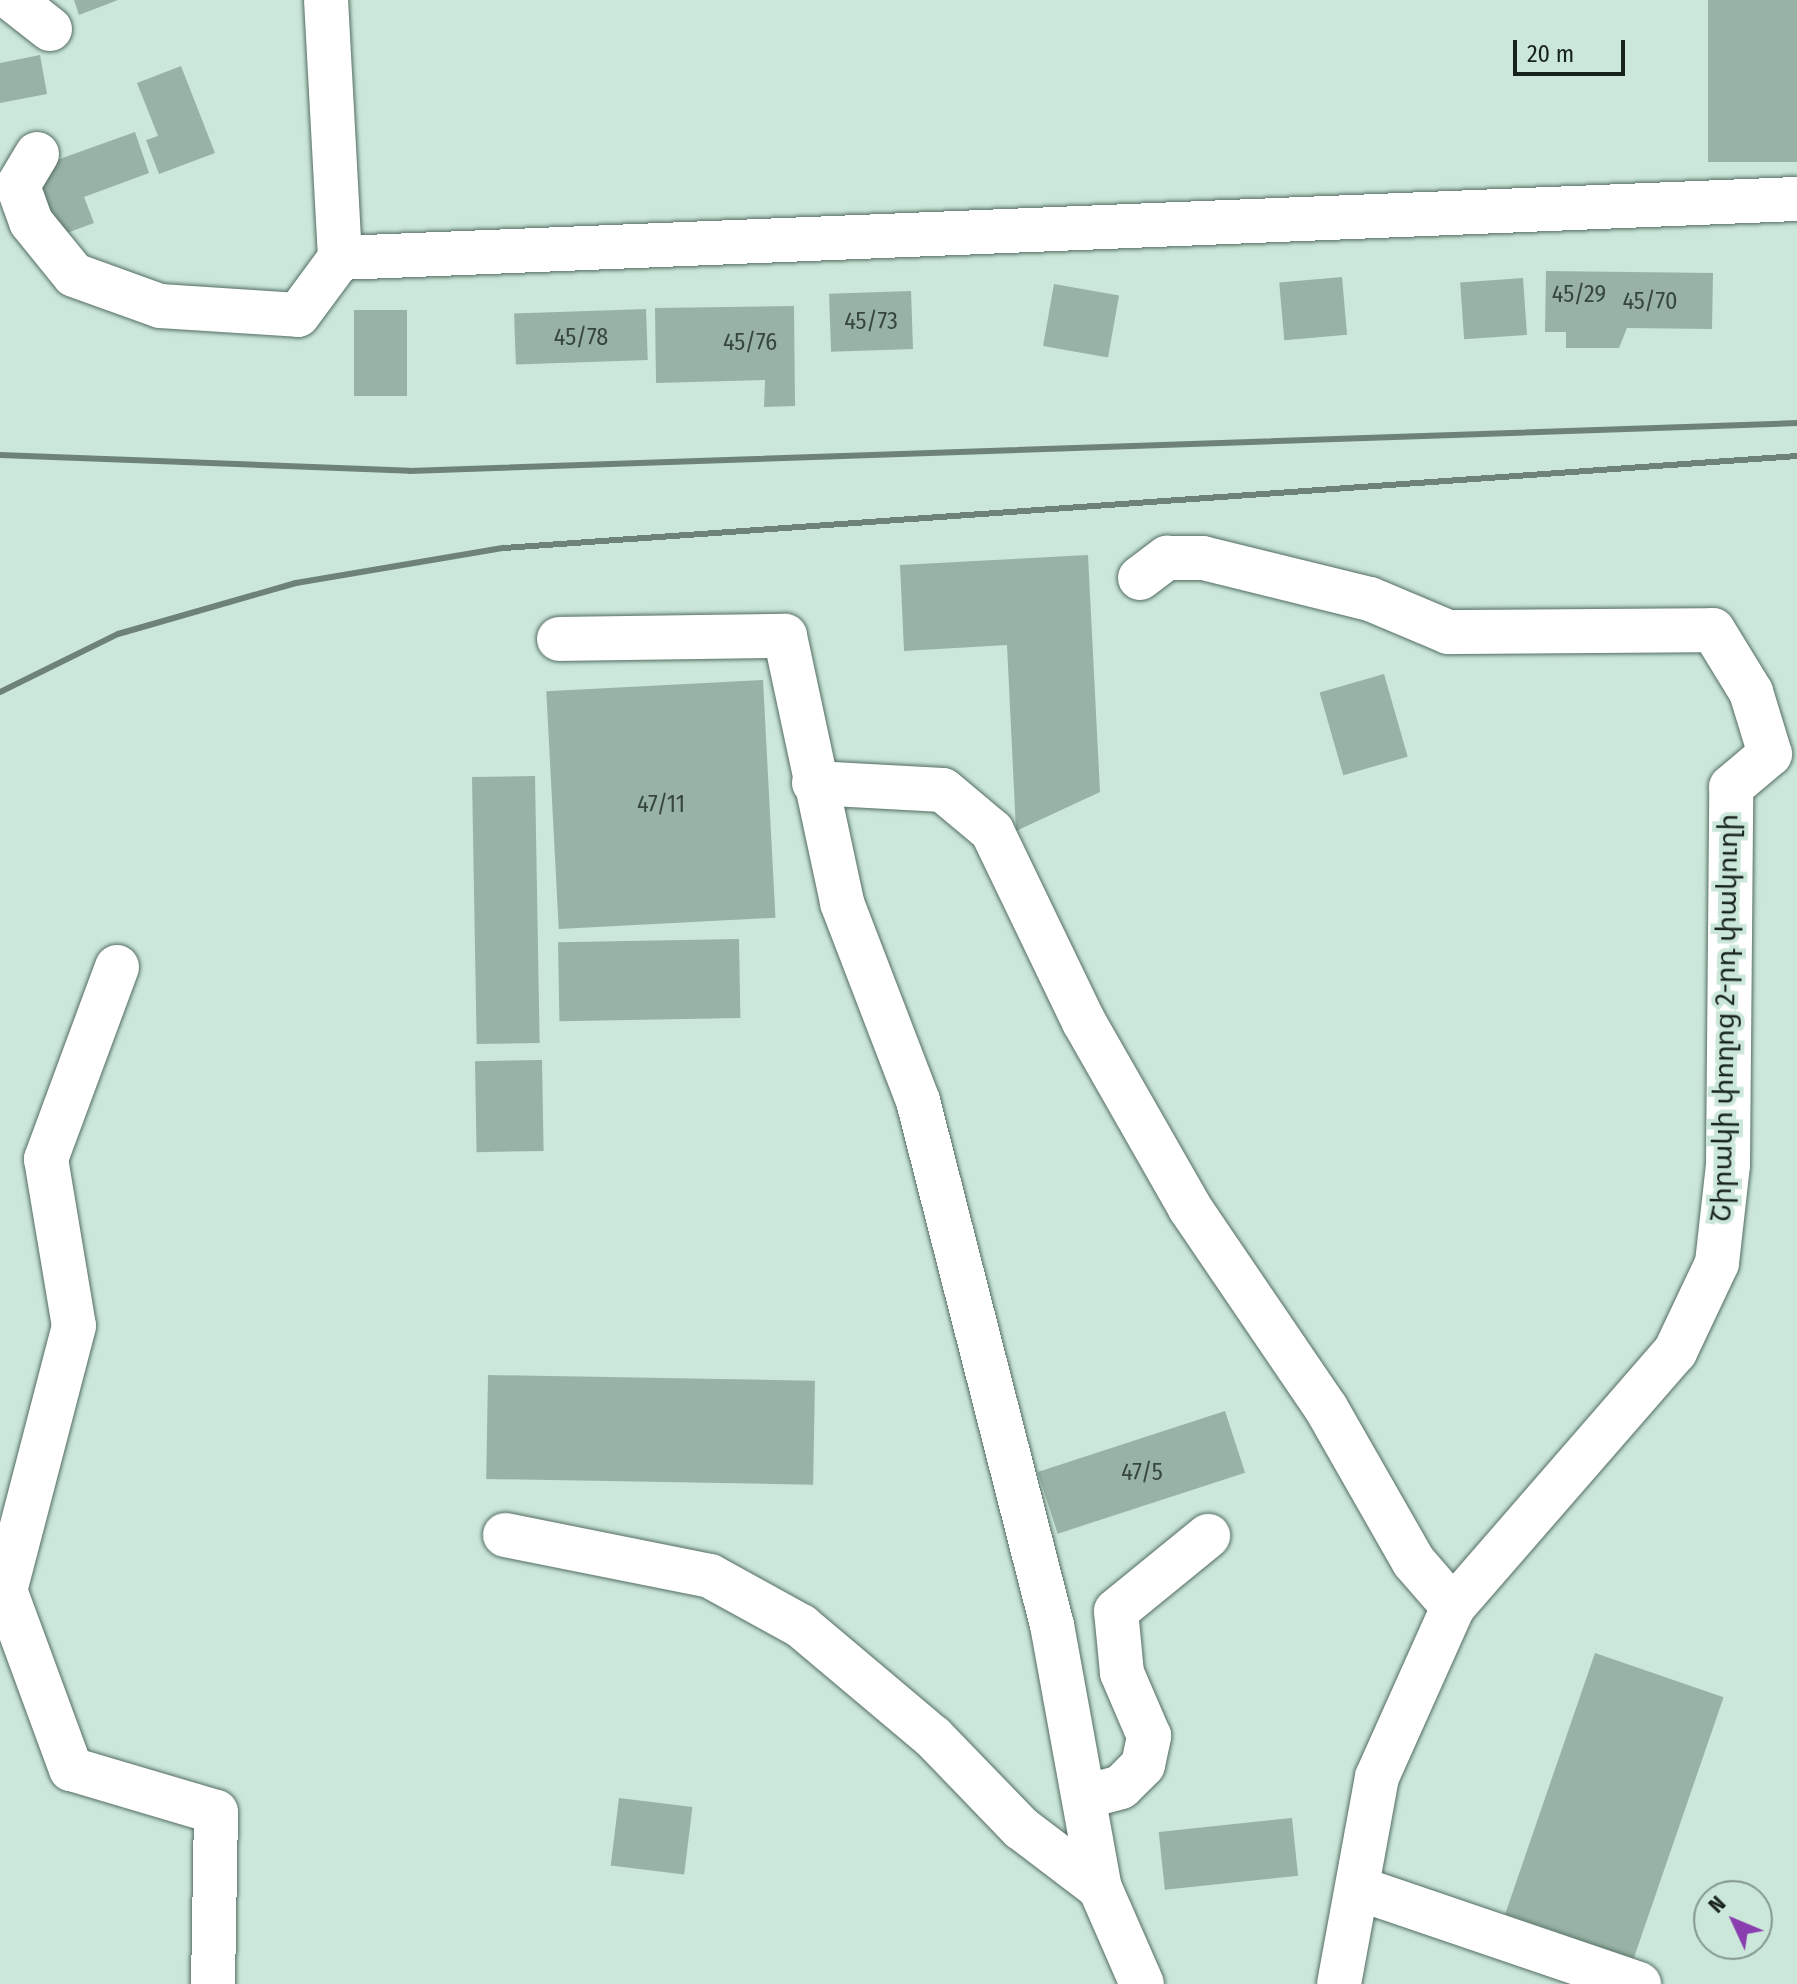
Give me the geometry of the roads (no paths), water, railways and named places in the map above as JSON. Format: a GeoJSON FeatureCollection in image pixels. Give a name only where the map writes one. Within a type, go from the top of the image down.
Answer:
{"type":"FeatureCollection","features":[{"type":"Feature","properties":{"kind":"street"},"geometry":{"type":"LineString","coordinates":[[13,0],[50,29]]}},
{"type":"Feature","properties":{"kind":"street"},"geometry":{"type":"LineString","coordinates":[[37,154],[18,186],[31,222],[74,275],[160,306],[298,315],[340,258],[326,0]]}},
{"type":"Feature","properties":{"kind":"street"},"geometry":{"type":"LineString","coordinates":[[340,258],[1797,199]]}},
{"type":"Feature","properties":{"kind":"street"},"geometry":{"type":"LineString","coordinates":[[1140,578],[1167,558],[1203,558],[1370,599],[1448,632],[1713,630],[1751,692],[1783,756]]}},
{"type":"Feature","properties":{"kind":"street"},"geometry":{"type":"LineString","coordinates":[[559,639],[785,636],[842,903],[918,1101],[1052,1625],[1100,1888],[1142,1984]]}},
{"type":"Feature","properties":{"kind":"street","name":"Շիրակի փողոց 2-րդ փակուղի"},"geometry":{"type":"LineString","coordinates":[[1339,1984],[1377,1777],[1453,1607],[1675,1352],[1717,1263],[1728,1165],[1731,787],[1783,756]]}},
{"type":"Feature","properties":{"kind":"street"},"geometry":{"type":"LineString","coordinates":[[814,783],[943,790],[992,831],[1084,1022],[1190,1208],[1326,1408],[1414,1562],[1453,1607]]}},
{"type":"Feature","properties":{"kind":"street"},"geometry":{"type":"LineString","coordinates":[[117,967],[46,1159],[74,1326],[5,1590],[71,1769],[216,1812],[213,1984]]}},
{"type":"Feature","properties":{"kind":"street"},"geometry":{"type":"LineString","coordinates":[[505,1535],[710,1576],[801,1626],[933,1737],[1021,1828],[1100,1888]]}},
{"type":"Feature","properties":{"kind":"street"},"geometry":{"type":"LineString","coordinates":[[1084,1797],[1121,1787],[1143,1765],[1149,1736],[1122,1673],[1116,1611],[1208,1536]]}},
{"type":"Feature","properties":{"kind":"street"},"geometry":{"type":"LineString","coordinates":[[1357,1888],[1639,1984]]}},
{"type":"Feature","properties":{"kind":"railway"},"geometry":{"type":"LineString","coordinates":[[0,455],[410,471],[1797,423]]}},
{"type":"Feature","properties":{"kind":"railway"},"geometry":{"type":"LineString","coordinates":[[0,692],[118,634],[296,583],[504,548],[1797,456]]}}]}
